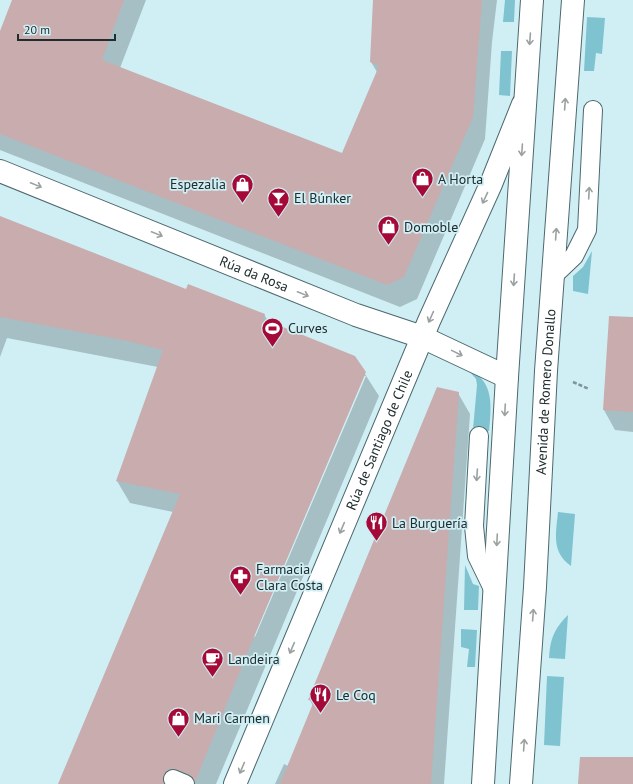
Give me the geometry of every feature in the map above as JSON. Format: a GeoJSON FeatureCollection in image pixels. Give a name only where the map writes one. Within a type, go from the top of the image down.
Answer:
{"type":"FeatureCollection","features":[{"type":"Feature","properties":{"kind":"main road"},"geometry":{"type":"LineString","coordinates":[[483,784],[507,377],[532,0]]}},
{"type":"Feature","properties":{"kind":"main road","name":"Avenida de Romero Donallo"},"geometry":{"type":"LineString","coordinates":[[521,784],[553,276],[573,0]]}},
{"type":"Feature","properties":{"kind":"main road","name":"Rúa de Santiago de Chile"},"geometry":{"type":"LineString","coordinates":[[235,784],[422,337],[491,184],[526,98]]}},
{"type":"Feature","properties":{"kind":"main road","name":"Rúa da Rosa"},"geometry":{"type":"LineString","coordinates":[[0,170],[356,315],[422,337],[507,377]]}},
{"type":"Feature","properties":{"kind":"lane"},"geometry":{"type":"LineString","coordinates":[[553,276],[574,256],[587,230],[593,110]]}},
{"type":"Feature","properties":{"kind":"lane"},"geometry":{"type":"LineString","coordinates":[[480,436],[474,526],[477,556],[494,591]]}},
{"type":"Feature","properties":{"kind":"path"},"geometry":{"type":"LineString","coordinates":[[571,382],[589,389]]}},
{"type":"Feature","properties":{"kind":"shaded area"},"geometry":{"type":"Polygon","coordinates":[[[505,0],[515,0],[514,22],[503,22],[505,0]]]}},
{"type":"Feature","properties":{"kind":"shaded area"},"geometry":{"type":"Polygon","coordinates":[[[587,17],[605,18],[602,54],[596,53],[594,71],[584,71],[587,17]]]}},
{"type":"Feature","properties":{"kind":"shaded area"},"geometry":{"type":"Polygon","coordinates":[[[501,51],[512,51],[510,96],[499,95],[501,51]]]}},
{"type":"Feature","properties":{"kind":"shaded area"},"geometry":{"type":"Polygon","coordinates":[[[592,251],[588,294],[573,291],[573,276],[583,267],[592,251]]]}},
{"type":"Feature","properties":{"kind":"shaded area"},"geometry":{"type":"Polygon","coordinates":[[[469,371],[477,375],[483,381],[490,396],[489,431],[473,429],[477,385],[476,379],[469,371]]]}},
{"type":"Feature","properties":{"kind":"shaded area"},"geometry":{"type":"Polygon","coordinates":[[[558,512],[575,514],[571,566],[560,555],[556,542],[558,512]]]}},
{"type":"Feature","properties":{"kind":"shaded area"},"geometry":{"type":"Polygon","coordinates":[[[465,565],[473,584],[479,586],[478,610],[464,610],[465,565]]]}},
{"type":"Feature","properties":{"kind":"shaded area"},"geometry":{"type":"Polygon","coordinates":[[[568,615],[565,659],[549,658],[550,645],[556,630],[568,615]]]}},
{"type":"Feature","properties":{"kind":"shaded area"},"geometry":{"type":"Polygon","coordinates":[[[461,629],[477,630],[475,667],[467,667],[469,649],[461,647],[461,629]]]}},
{"type":"Feature","properties":{"kind":"shaded area"},"geometry":{"type":"Polygon","coordinates":[[[547,676],[564,677],[560,746],[544,745],[547,676]]]}},
{"type":"Feature","properties":{"kind":"building"},"geometry":{"type":"Polygon","coordinates":[[[12,0],[124,0],[102,60],[342,153],[379,66],[370,62],[373,0],[482,0],[473,117],[404,277],[387,285],[0,134],[0,31],[12,0]]]}},
{"type":"Feature","properties":{"kind":"building"},"geometry":{"type":"Polygon","coordinates":[[[0,216],[186,289],[188,284],[265,314],[263,319],[355,356],[366,372],[256,632],[195,782],[189,774],[172,769],[167,770],[164,775],[164,784],[58,784],[180,494],[116,481],[163,350],[128,341],[0,317],[0,216]]]}},
{"type":"Feature","properties":{"kind":"building"},"geometry":{"type":"Polygon","coordinates":[[[609,316],[633,317],[633,412],[603,410],[609,316]]]}},
{"type":"Feature","properties":{"kind":"building"},"geometry":{"type":"Polygon","coordinates":[[[437,387],[459,392],[431,784],[280,784],[314,701],[308,700],[437,387]]]}},
{"type":"Feature","properties":{"kind":"building"},"geometry":{"type":"Polygon","coordinates":[[[580,757],[633,757],[633,784],[578,784],[580,757]]]}},
{"type":"Feature","properties":{"kind":"place","name":"A Horta"},"geometry":{"type":"Point","coordinates":[423,198]}},
{"type":"Feature","properties":{"kind":"place","name":"Espezalia"},"geometry":{"type":"Point","coordinates":[242,204]}},
{"type":"Feature","properties":{"kind":"place","name":"El Búnker"},"geometry":{"type":"Point","coordinates":[278,218]}},
{"type":"Feature","properties":{"kind":"place","name":"Domoble"},"geometry":{"type":"Point","coordinates":[389,246]}},
{"type":"Feature","properties":{"kind":"place","name":"Curves"},"geometry":{"type":"Point","coordinates":[273,348]}},
{"type":"Feature","properties":{"kind":"place","name":"La Burguería"},"geometry":{"type":"Point","coordinates":[377,542]}},
{"type":"Feature","properties":{"kind":"place","name":"Farmacia Clara Costa"},"geometry":{"type":"Point","coordinates":[240,596]}},
{"type":"Feature","properties":{"kind":"place","name":"Landeira"},"geometry":{"type":"Point","coordinates":[212,678]}},
{"type":"Feature","properties":{"kind":"place","name":"Le Coq"},"geometry":{"type":"Point","coordinates":[320,714]}},
{"type":"Feature","properties":{"kind":"place","name":"Mari Carmen"},"geometry":{"type":"Point","coordinates":[179,738]}}]}
